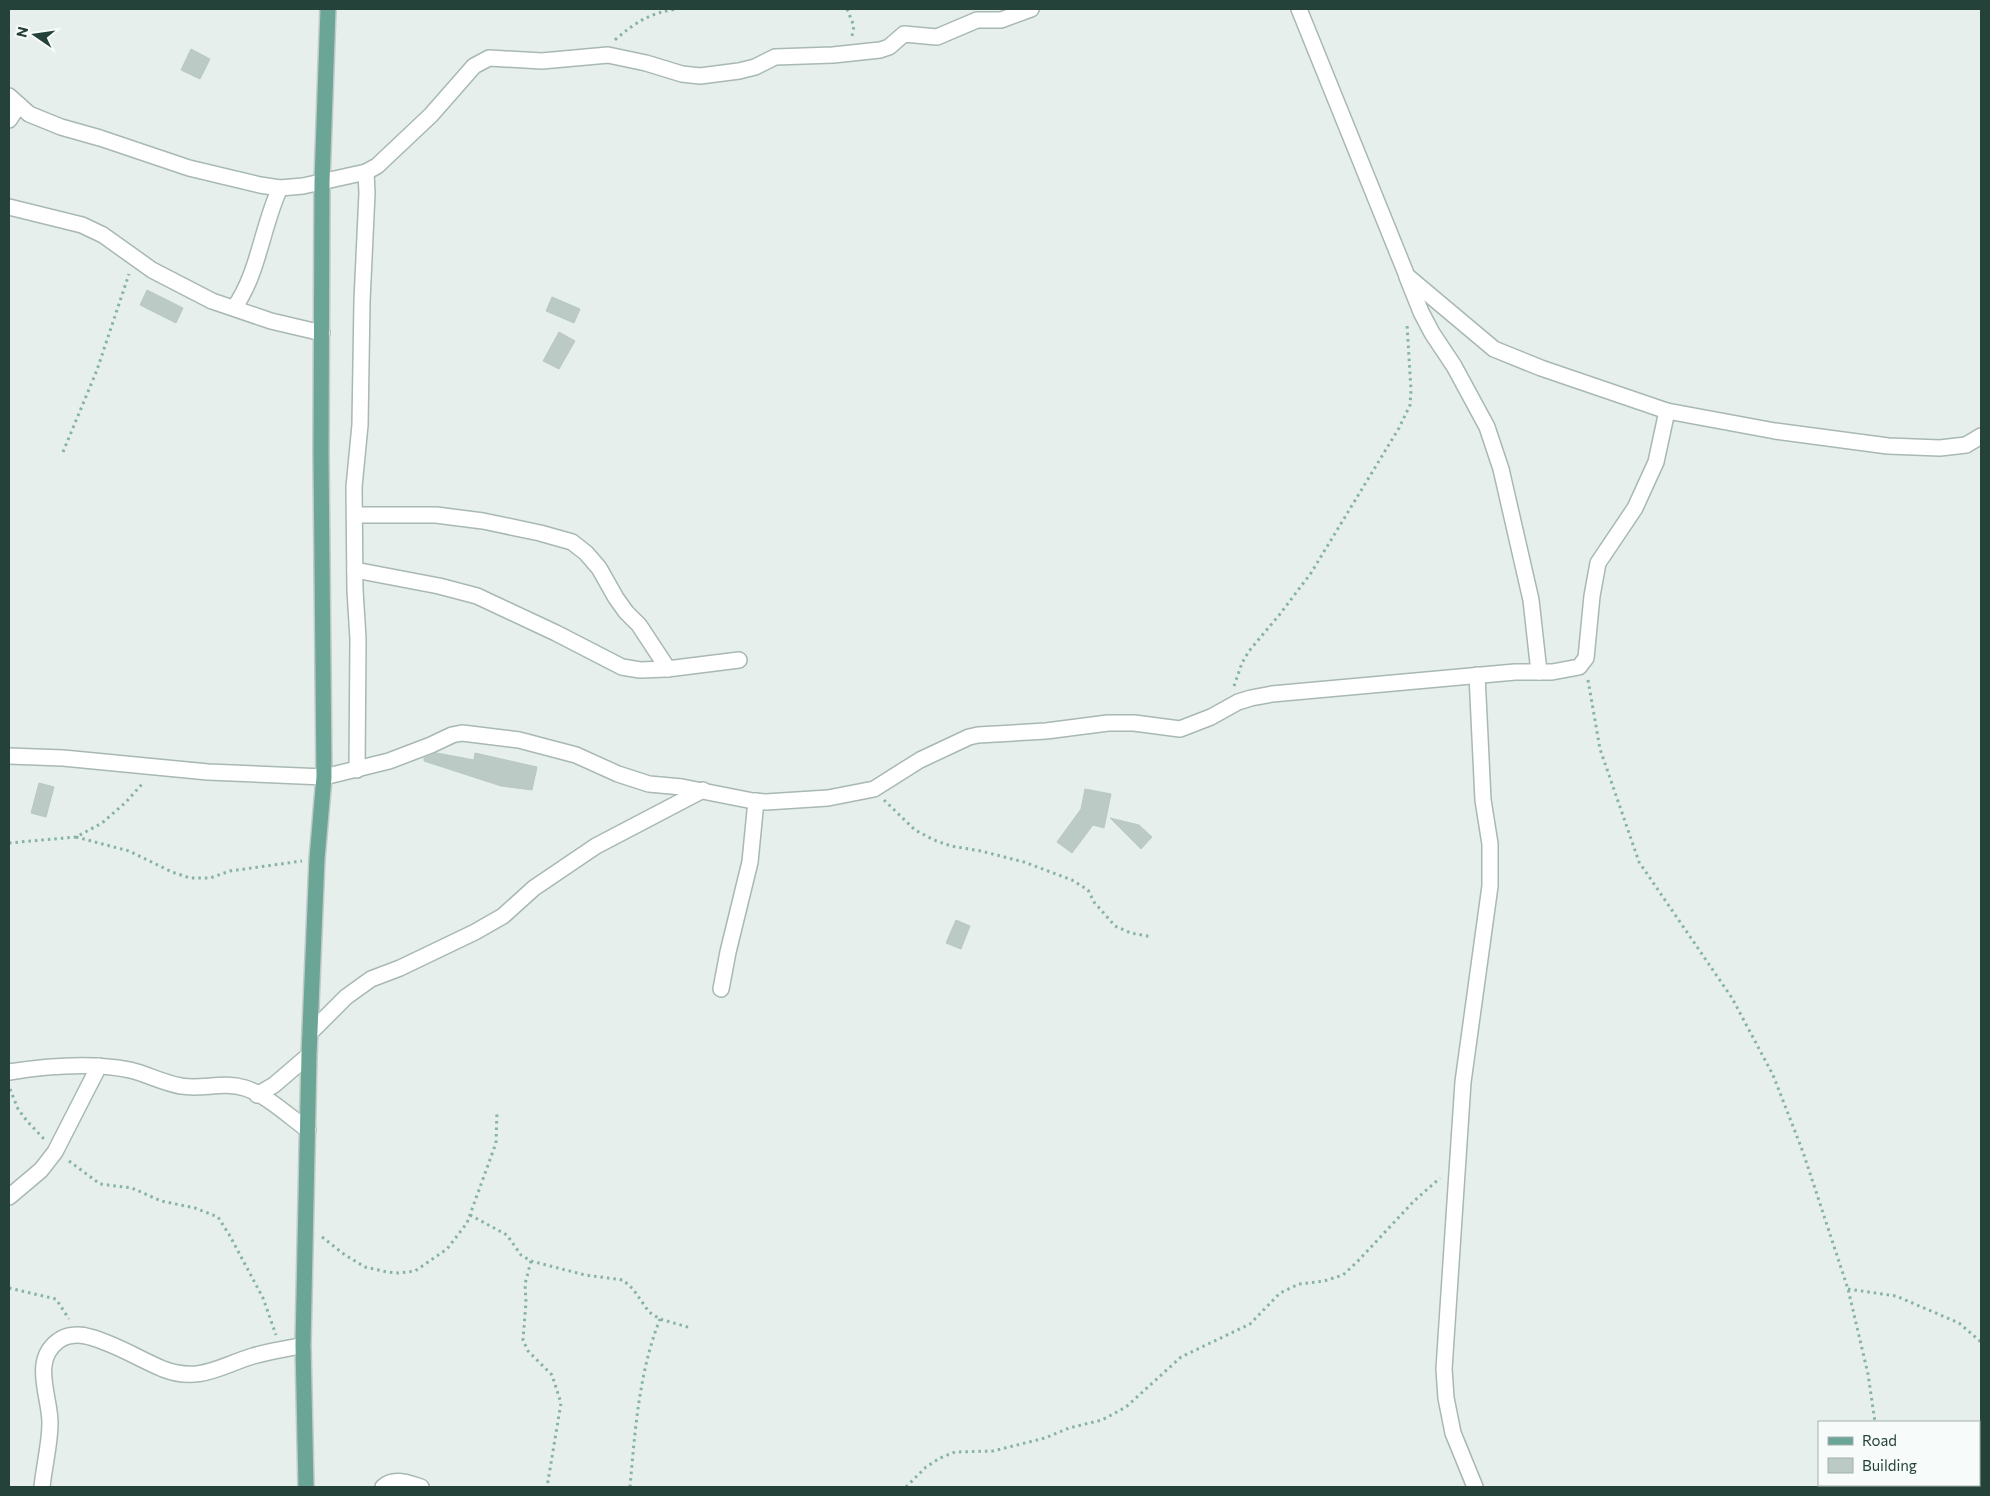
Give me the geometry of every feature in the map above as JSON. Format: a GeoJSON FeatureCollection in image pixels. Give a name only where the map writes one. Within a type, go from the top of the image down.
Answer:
{"type":"FeatureCollection","features":[{"type":"Feature","properties":{"kind":"main road"},"geometry":{"type":"LineString","coordinates":[[306,1487],[303,1345],[309,1055],[317,859],[324,777],[321,454],[322,182],[328,9]]}},
{"type":"Feature","properties":{"kind":"street"},"geometry":{"type":"LineString","coordinates":[[9,120],[14,101],[40,120],[189,168],[280,188],[303,186],[366,172],[377,166],[431,114],[474,66],[485,59],[496,57],[542,61],[578,59],[598,55],[632,60],[682,74],[700,76],[755,67],[775,57],[843,54],[885,49],[904,34],[938,37],[977,20],[1001,20],[1031,9]]}},
{"type":"Feature","properties":{"kind":"street"},"geometry":{"type":"LineString","coordinates":[[1299,9],[1421,312],[1487,427],[1501,469],[1531,600],[1543,672]]}},
{"type":"Feature","properties":{"kind":"street"},"geometry":{"type":"LineString","coordinates":[[357,770],[358,639],[354,488],[360,425],[366,172]]}},
{"type":"Feature","properties":{"kind":"street"},"geometry":{"type":"LineString","coordinates":[[234,308],[244,292],[280,188]]}},
{"type":"Feature","properties":{"kind":"street"},"geometry":{"type":"LineString","coordinates":[[9,207],[82,225],[103,235],[137,260],[197,294],[272,322],[322,333]]}},
{"type":"Feature","properties":{"kind":"street"},"geometry":{"type":"LineString","coordinates":[[1407,276],[1494,349],[1541,368],[1666,411],[1775,431],[1888,446],[1940,448],[1966,445],[1981,436]]}},
{"type":"Feature","properties":{"kind":"street"},"geometry":{"type":"LineString","coordinates":[[9,756],[63,758],[208,772],[324,777],[389,761],[431,745],[452,734],[462,732],[504,737],[548,747],[576,755],[618,774],[649,784],[703,790],[756,802],[828,798],[874,789],[920,760],[969,737],[1108,723],[1134,723],[1180,729],[1251,698],[1272,694],[1477,675],[1543,672],[1579,666],[1586,658],[1592,596],[1598,563],[1635,508],[1656,462],[1666,411]]}},
{"type":"Feature","properties":{"kind":"street"},"geometry":{"type":"LineString","coordinates":[[355,515],[436,515],[492,523],[572,542],[586,553],[599,568],[616,598],[639,625],[668,669]]}},
{"type":"Feature","properties":{"kind":"street"},"geometry":{"type":"LineString","coordinates":[[355,570],[439,586],[477,596],[556,632],[622,667],[640,670],[668,669],[738,660]]}},
{"type":"Feature","properties":{"kind":"street"},"geometry":{"type":"LineString","coordinates":[[1475,1487],[1453,1433],[1446,1398],[1444,1369],[1463,1082],[1490,886],[1490,844],[1483,800],[1477,675]]}},
{"type":"Feature","properties":{"kind":"street"},"geometry":{"type":"LineString","coordinates":[[310,1033],[346,997],[371,979],[400,968],[504,916],[534,888],[582,854],[703,790]]}},
{"type":"Feature","properties":{"kind":"street"},"geometry":{"type":"LineString","coordinates":[[721,988],[750,862],[756,802]]}},
{"type":"Feature","properties":{"kind":"street"},"geometry":{"type":"LineString","coordinates":[[257,1095],[274,1085],[309,1055]]}},
{"type":"Feature","properties":{"kind":"street"},"geometry":{"type":"LineString","coordinates":[[9,1197],[41,1170],[55,1152],[99,1066]]}},
{"type":"Feature","properties":{"kind":"street"},"geometry":{"type":"LineString","coordinates":[[9,1072],[34,1068],[99,1066],[130,1070],[179,1086],[197,1088],[223,1084],[245,1088],[308,1130]]}},
{"type":"Feature","properties":{"kind":"street"},"geometry":{"type":"LineString","coordinates":[[42,1487],[50,1424],[49,1404],[43,1381],[43,1367],[46,1353],[53,1344],[64,1336],[89,1336],[108,1343],[140,1360],[174,1373],[188,1375],[204,1374],[253,1356],[303,1345]]}},
{"type":"Feature","properties":{"kind":"street"},"geometry":{"type":"LineString","coordinates":[[383,1487],[388,1483],[403,1481],[420,1487]]}},
{"type":"Feature","properties":{"kind":"path"},"geometry":{"type":"LineString","coordinates":[[598,55],[627,29],[641,20],[656,12],[678,9]]}},
{"type":"Feature","properties":{"kind":"path"},"geometry":{"type":"LineString","coordinates":[[843,54],[854,31],[852,19],[847,9]]}},
{"type":"Feature","properties":{"kind":"path"},"geometry":{"type":"LineString","coordinates":[[63,452],[97,370],[128,277],[137,260]]}},
{"type":"Feature","properties":{"kind":"path"},"geometry":{"type":"LineString","coordinates":[[1226,708],[1242,663],[1249,650],[1280,614],[1311,573],[1399,428],[1410,405],[1411,390],[1407,322]]}},
{"type":"Feature","properties":{"kind":"path"},"geometry":{"type":"LineString","coordinates":[[1579,666],[1588,681],[1600,749],[1639,862],[1732,998],[1773,1075],[1803,1152],[1848,1289],[1868,1374],[1875,1421]]}},
{"type":"Feature","properties":{"kind":"path"},"geometry":{"type":"LineString","coordinates":[[76,837],[102,823],[126,802],[157,768]]}},
{"type":"Feature","properties":{"kind":"path"},"geometry":{"type":"LineString","coordinates":[[874,789],[915,830],[951,846],[981,851],[1024,862],[1072,880],[1088,890],[1094,902],[1115,926],[1152,938]]}},
{"type":"Feature","properties":{"kind":"path"},"geometry":{"type":"LineString","coordinates":[[9,844],[76,837],[129,850],[172,872],[190,878],[210,878],[230,872],[317,859]]}},
{"type":"Feature","properties":{"kind":"path"},"geometry":{"type":"LineString","coordinates":[[9,1088],[18,1109],[27,1122],[55,1152],[100,1184],[132,1188],[162,1201],[195,1208],[218,1217],[263,1298],[281,1350]]}},
{"type":"Feature","properties":{"kind":"path"},"geometry":{"type":"LineString","coordinates":[[305,1223],[345,1255],[365,1267],[398,1273],[415,1270],[447,1249],[467,1223],[496,1143],[497,1111]]}},
{"type":"Feature","properties":{"kind":"path"},"geometry":{"type":"LineString","coordinates":[[906,1487],[926,1467],[940,1458],[955,1452],[993,1451],[1045,1438],[1069,1428],[1102,1420],[1126,1406],[1181,1357],[1250,1324],[1280,1293],[1299,1284],[1324,1281],[1343,1275],[1414,1201],[1459,1161]]}},
{"type":"Feature","properties":{"kind":"path"},"geometry":{"type":"LineString","coordinates":[[470,1214],[507,1235],[521,1255],[531,1261],[585,1275],[623,1280],[634,1289],[649,1312],[660,1319],[691,1328]]}},
{"type":"Feature","properties":{"kind":"path"},"geometry":{"type":"LineString","coordinates":[[531,1261],[525,1284],[526,1302],[523,1340],[528,1350],[552,1375],[561,1403],[547,1487]]}},
{"type":"Feature","properties":{"kind":"path"},"geometry":{"type":"LineString","coordinates":[[9,1288],[56,1299],[80,1335]]}},
{"type":"Feature","properties":{"kind":"path"},"geometry":{"type":"LineString","coordinates":[[1848,1289],[1896,1296],[1959,1324],[1981,1342]]}},
{"type":"Feature","properties":{"kind":"path"},"geometry":{"type":"LineString","coordinates":[[630,1487],[636,1420],[648,1350],[660,1319]]}},
{"type":"Feature","properties":{"kind":"building"},"geometry":{"type":"Polygon","coordinates":[[[191,49],[210,59],[200,79],[181,70],[191,49]]]}},
{"type":"Feature","properties":{"kind":"building"},"geometry":{"type":"Polygon","coordinates":[[[147,290],[183,308],[176,323],[140,305],[147,290]]]}},
{"type":"Feature","properties":{"kind":"building"},"geometry":{"type":"Polygon","coordinates":[[[552,297],[580,309],[574,323],[546,311],[552,297]]]}},
{"type":"Feature","properties":{"kind":"building"},"geometry":{"type":"Polygon","coordinates":[[[559,332],[575,341],[559,369],[543,361],[559,332]]]}},
{"type":"Feature","properties":{"kind":"building"},"geometry":{"type":"Polygon","coordinates":[[[437,753],[474,760],[475,753],[537,767],[532,790],[501,786],[424,761],[424,758],[437,753]]]}},
{"type":"Feature","properties":{"kind":"building"},"geometry":{"type":"Polygon","coordinates":[[[39,783],[54,787],[46,817],[31,813],[39,783]]]}},
{"type":"Feature","properties":{"kind":"building"},"geometry":{"type":"Polygon","coordinates":[[[1085,789],[1111,794],[1104,828],[1093,825],[1072,853],[1057,842],[1081,809],[1085,789]]]}},
{"type":"Feature","properties":{"kind":"building"},"geometry":{"type":"Polygon","coordinates":[[[1110,818],[1139,825],[1152,837],[1141,849],[1110,818]]]}},
{"type":"Feature","properties":{"kind":"building"},"geometry":{"type":"Polygon","coordinates":[[[956,920],[970,926],[961,949],[946,943],[956,920]]]}}]}
